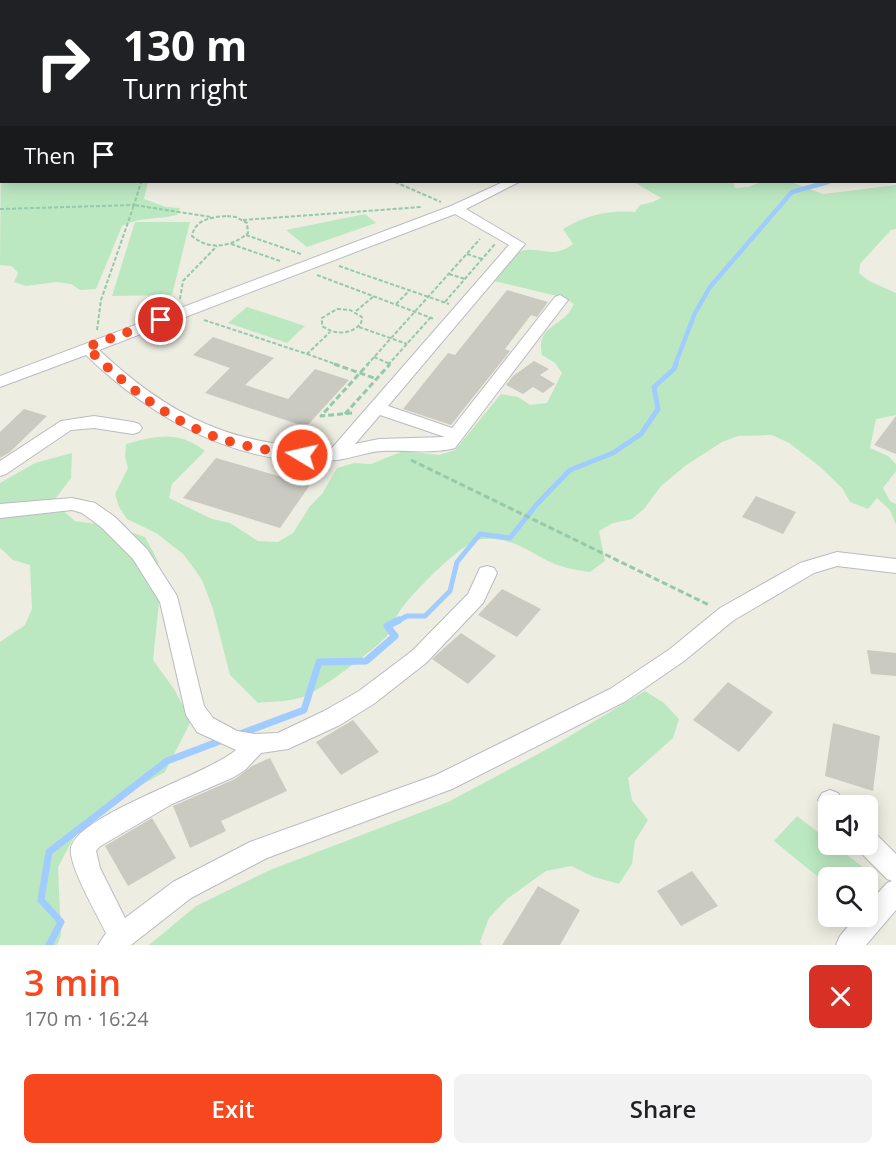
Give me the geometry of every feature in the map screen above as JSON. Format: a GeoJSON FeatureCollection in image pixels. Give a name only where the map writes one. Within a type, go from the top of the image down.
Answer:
{"type":"FeatureCollection","features":[{"type":"Feature","properties":{"kind":"lane"},"geometry":{"type":"LineString","coordinates":[[0,382],[456,209],[510,183]]}},
{"type":"Feature","properties":{"kind":"lane"},"geometry":{"type":"LineString","coordinates":[[338,453],[518,244],[456,209]]}},
{"type":"Feature","properties":{"kind":"lane"},"geometry":{"type":"LineString","coordinates":[[91,346],[110,372],[166,411],[214,436],[258,448],[302,455],[338,453],[379,445],[449,444],[560,300]]}},
{"type":"Feature","properties":{"kind":"lane"},"geometry":{"type":"LineString","coordinates":[[375,410],[456,435]]}},
{"type":"Feature","properties":{"kind":"lane"},"geometry":{"type":"LineString","coordinates":[[0,470],[67,425],[94,422],[133,428]]}},
{"type":"Feature","properties":{"kind":"lane"},"geometry":{"type":"LineString","coordinates":[[0,511],[72,504],[88,508],[108,522],[140,554],[170,601],[194,709],[205,725],[233,740],[255,744],[280,742],[332,718],[367,696],[419,657],[476,598],[487,573]]}},
{"type":"Feature","properties":{"kind":"lane"},"geometry":{"type":"LineString","coordinates":[[255,744],[249,754],[234,766],[164,797],[90,839],[83,849],[88,870],[116,941],[182,890],[259,850],[444,782],[618,695],[677,655],[727,614],[807,568],[837,559],[896,566]]}},
{"type":"Feature","properties":{"kind":"lane"},"geometry":{"type":"LineString","coordinates":[[878,853],[896,871]]}},
{"type":"Feature","properties":{"kind":"lane"},"geometry":{"type":"LineString","coordinates":[[849,945],[896,891]]}},
{"type":"Feature","properties":{"kind":"path"},"geometry":{"type":"LineString","coordinates":[[91,346],[101,300],[141,183]]}},
{"type":"Feature","properties":{"kind":"path"},"geometry":{"type":"LineString","coordinates":[[397,183],[456,209]]}},
{"type":"Feature","properties":{"kind":"path"},"geometry":{"type":"LineString","coordinates":[[0,209],[134,206],[211,217],[227,216],[243,220],[424,207]]}},
{"type":"Feature","properties":{"kind":"path"},"geometry":{"type":"LineString","coordinates":[[211,217],[194,227],[192,236],[202,244],[217,246],[231,244],[246,235],[249,228],[243,220]]}},
{"type":"Feature","properties":{"kind":"path"},"geometry":{"type":"LineString","coordinates":[[375,410],[321,416],[466,254],[496,232]]}},
{"type":"Feature","properties":{"kind":"path"},"geometry":{"type":"LineString","coordinates":[[444,303],[482,259],[496,232]]}},
{"type":"Feature","properties":{"kind":"path"},"geometry":{"type":"LineString","coordinates":[[246,235],[462,309]]}},
{"type":"Feature","properties":{"kind":"path"},"geometry":{"type":"LineString","coordinates":[[231,244],[449,324]]}},
{"type":"Feature","properties":{"kind":"path"},"geometry":{"type":"LineString","coordinates":[[217,246],[183,280],[179,306],[182,312],[395,386]]}},
{"type":"Feature","properties":{"kind":"path"},"geometry":{"type":"LineString","coordinates":[[466,254],[482,259]]}},
{"type":"Feature","properties":{"kind":"path"},"geometry":{"type":"LineString","coordinates":[[448,274],[465,279]]}},
{"type":"Feature","properties":{"kind":"path"},"geometry":{"type":"LineString","coordinates":[[396,304],[409,291]]}},
{"type":"Feature","properties":{"kind":"path"},"geometry":{"type":"LineString","coordinates":[[356,312],[374,296]]}},
{"type":"Feature","properties":{"kind":"path"},"geometry":{"type":"LineString","coordinates":[[359,327],[362,317],[356,312],[344,309],[326,314],[322,318],[322,326],[330,332],[348,332],[359,327],[426,351]]}},
{"type":"Feature","properties":{"kind":"path"},"geometry":{"type":"LineString","coordinates":[[345,414],[431,317]]}},
{"type":"Feature","properties":{"kind":"path"},"geometry":{"type":"LineString","coordinates":[[307,354],[330,332]]}},
{"type":"Feature","properties":{"kind":"path"},"geometry":{"type":"LineString","coordinates":[[374,357],[409,371]]}},
{"type":"Feature","properties":{"kind":"path"},"geometry":{"type":"LineString","coordinates":[[424,466],[727,614]]}},
{"type":"Feature","properties":{"kind":"green space"},"geometry":{"type":"Polygon","coordinates":[[[1,183],[148,183],[144,199],[166,207],[180,208],[177,215],[143,219],[122,226],[96,289],[80,290],[71,284],[57,282],[26,286],[14,282],[18,273],[12,266],[0,265],[1,183]]]}},
{"type":"Feature","properties":{"kind":"green space"},"geometry":{"type":"Polygon","coordinates":[[[636,183],[733,183],[735,188],[758,183],[794,183],[823,194],[896,185],[896,229],[891,230],[860,264],[859,273],[869,281],[896,293],[896,415],[876,419],[870,448],[888,456],[896,464],[896,471],[883,488],[890,501],[896,504],[896,525],[890,510],[877,498],[868,509],[850,502],[842,488],[818,465],[789,443],[772,435],[738,436],[722,442],[685,466],[661,486],[644,509],[632,519],[613,523],[599,531],[605,561],[590,572],[555,564],[510,542],[482,539],[473,542],[424,583],[398,614],[388,635],[347,669],[322,687],[298,699],[258,703],[230,675],[213,609],[202,580],[193,567],[183,554],[156,533],[127,519],[119,507],[115,494],[128,468],[125,457],[126,444],[158,437],[176,437],[195,444],[205,451],[172,484],[169,498],[212,519],[230,523],[258,541],[278,542],[293,533],[310,506],[322,494],[337,468],[354,463],[371,464],[403,451],[439,455],[455,450],[501,394],[518,397],[530,405],[547,403],[562,373],[555,363],[542,355],[543,337],[564,318],[574,304],[561,297],[490,280],[507,260],[521,251],[557,251],[573,244],[563,229],[572,224],[598,214],[635,212],[640,205],[661,198],[636,183]]]}},
{"type":"Feature","properties":{"kind":"green space"},"geometry":{"type":"Polygon","coordinates":[[[365,214],[376,223],[307,247],[286,230],[365,214]]]}},
{"type":"Feature","properties":{"kind":"green space"},"geometry":{"type":"Polygon","coordinates":[[[135,222],[190,222],[172,295],[112,296],[135,222]]]}},
{"type":"Feature","properties":{"kind":"green space"},"geometry":{"type":"Polygon","coordinates":[[[247,307],[305,326],[287,343],[228,323],[247,307]]]}},
{"type":"Feature","properties":{"kind":"green space"},"geometry":{"type":"Polygon","coordinates":[[[72,453],[71,478],[53,502],[75,521],[112,526],[145,537],[158,561],[160,593],[153,660],[174,689],[191,721],[165,772],[123,795],[81,824],[58,867],[61,935],[57,945],[0,945],[0,642],[25,625],[32,609],[30,565],[13,560],[0,548],[0,483],[35,463],[72,453]]]}},
{"type":"Feature","properties":{"kind":"green space"},"geometry":{"type":"Polygon","coordinates":[[[645,691],[664,703],[679,719],[673,738],[628,778],[632,800],[648,820],[635,841],[632,864],[619,884],[594,877],[571,866],[546,871],[507,899],[489,918],[480,942],[482,945],[149,945],[196,906],[270,870],[448,802],[553,746],[645,691]]]}},
{"type":"Feature","properties":{"kind":"green space"},"geometry":{"type":"Polygon","coordinates":[[[797,816],[818,832],[818,855],[847,855],[863,867],[818,867],[818,877],[774,841],[797,816]]]}},
{"type":"Feature","properties":{"kind":"building"},"geometry":{"type":"Polygon","coordinates":[[[507,290],[548,302],[537,317],[531,315],[505,349],[510,351],[451,425],[403,409],[448,353],[455,355],[507,290]]]}},
{"type":"Feature","properties":{"kind":"building"},"geometry":{"type":"Polygon","coordinates":[[[213,337],[274,358],[245,385],[288,399],[315,369],[349,380],[306,427],[205,393],[230,368],[193,355],[213,337]]]}},
{"type":"Feature","properties":{"kind":"building"},"geometry":{"type":"Polygon","coordinates":[[[534,361],[549,369],[540,375],[555,384],[543,393],[533,387],[523,394],[506,385],[513,376],[534,361]]]}},
{"type":"Feature","properties":{"kind":"building"},"geometry":{"type":"Polygon","coordinates":[[[24,409],[47,416],[10,452],[0,458],[0,432],[24,409]]]}},
{"type":"Feature","properties":{"kind":"building"},"geometry":{"type":"Polygon","coordinates":[[[896,416],[896,454],[874,445],[896,416]]]}},
{"type":"Feature","properties":{"kind":"building"},"geometry":{"type":"Polygon","coordinates":[[[216,458],[310,485],[280,528],[183,498],[216,458]]]}},
{"type":"Feature","properties":{"kind":"building"},"geometry":{"type":"Polygon","coordinates":[[[756,496],[796,512],[783,534],[742,517],[756,496]]]}},
{"type":"Feature","properties":{"kind":"building"},"geometry":{"type":"Polygon","coordinates":[[[502,589],[541,609],[517,637],[478,615],[502,589]]]}},
{"type":"Feature","properties":{"kind":"building"},"geometry":{"type":"Polygon","coordinates":[[[461,633],[496,656],[468,684],[432,659],[461,633]]]}},
{"type":"Feature","properties":{"kind":"building"},"geometry":{"type":"Polygon","coordinates":[[[867,650],[896,653],[896,676],[871,674],[867,650]]]}},
{"type":"Feature","properties":{"kind":"building"},"geometry":{"type":"Polygon","coordinates":[[[728,682],[773,712],[739,752],[693,720],[728,682]]]}},
{"type":"Feature","properties":{"kind":"building"},"geometry":{"type":"Polygon","coordinates":[[[353,720],[379,752],[341,775],[316,742],[353,720]]]}},
{"type":"Feature","properties":{"kind":"building"},"geometry":{"type":"Polygon","coordinates":[[[833,723],[880,736],[873,791],[825,776],[833,723]]]}},
{"type":"Feature","properties":{"kind":"building"},"geometry":{"type":"Polygon","coordinates":[[[270,758],[287,791],[221,821],[226,831],[190,848],[173,806],[235,779],[252,766],[270,758]]]}},
{"type":"Feature","properties":{"kind":"building"},"geometry":{"type":"Polygon","coordinates":[[[152,818],[176,858],[128,886],[105,846],[152,818]]]}},
{"type":"Feature","properties":{"kind":"building"},"geometry":{"type":"Polygon","coordinates":[[[692,871],[718,906],[681,926],[657,891],[692,871]]]}},
{"type":"Feature","properties":{"kind":"building"},"geometry":{"type":"Polygon","coordinates":[[[538,886],[580,910],[560,945],[502,945],[538,886]]]}},
{"type":"Feature","properties":{"kind":"waterway"},"geometry":{"type":"LineString","coordinates":[[675,365],[695,313],[710,287],[792,192],[824,183]]}},
{"type":"Feature","properties":{"kind":"waterway"},"geometry":{"type":"LineString","coordinates":[[396,622],[407,616],[425,616],[450,591],[457,562],[480,534],[510,538],[537,504],[570,470],[613,453],[641,434],[658,409],[654,387],[674,369],[676,364]]}},
{"type":"Feature","properties":{"kind":"waterway"},"geometry":{"type":"LineString","coordinates":[[240,734],[304,710],[319,662],[366,661],[395,636],[387,626],[399,620]]}},
{"type":"Feature","properties":{"kind":"waterway"},"geometry":{"type":"LineString","coordinates":[[49,945],[61,922],[41,900],[49,852],[167,761],[225,739]]}},
{"type":"Feature","properties":{"kind":"route"},"geometry":{"type":"LineString","coordinates":[[161,320],[87,347],[110,372],[166,411],[214,436],[258,448],[302,455]]}}]}
